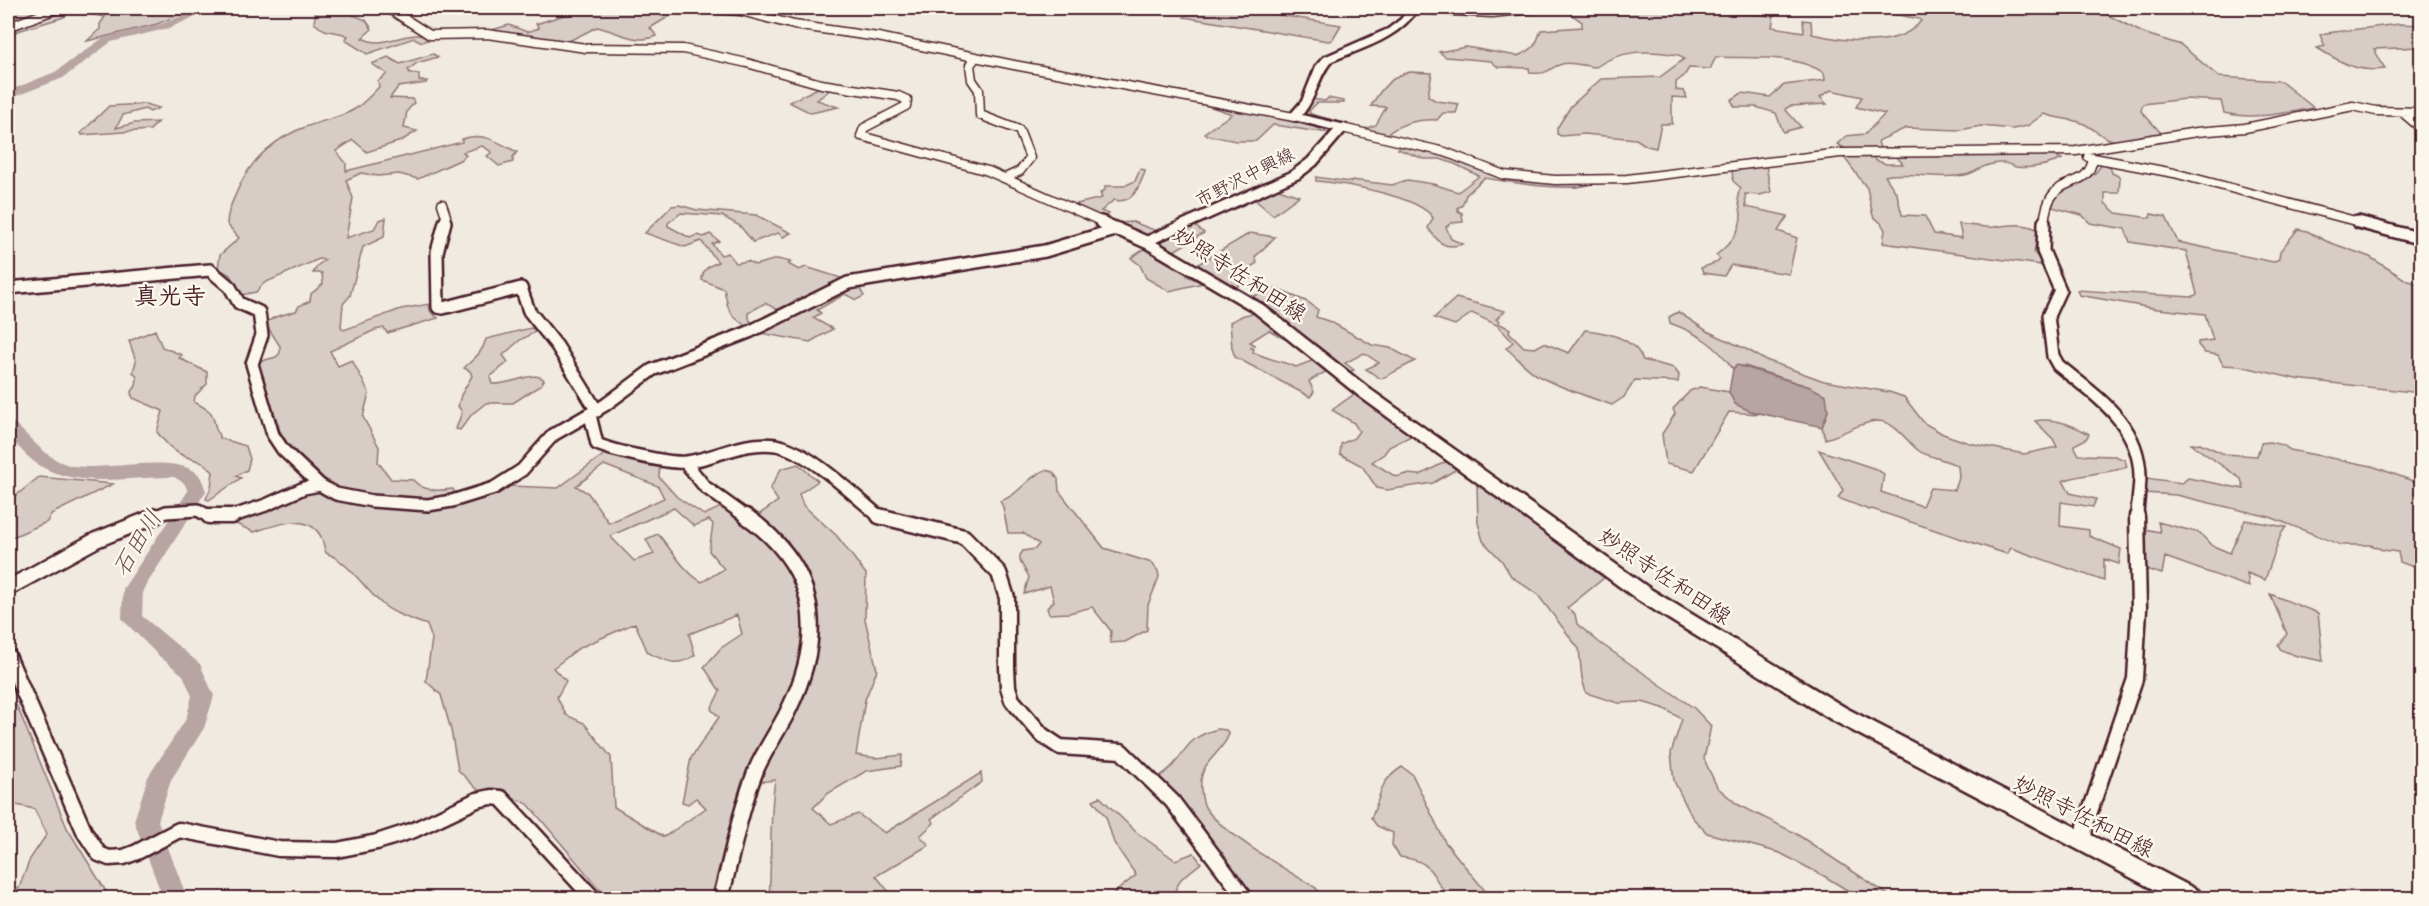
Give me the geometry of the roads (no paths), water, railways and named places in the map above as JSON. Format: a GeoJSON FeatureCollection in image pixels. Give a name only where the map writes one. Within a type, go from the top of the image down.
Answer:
{"type":"FeatureCollection","features":[{"type":"Feature","properties":{"kind":"main road","name":"市野沢中興線"},"geometry":{"type":"LineString","coordinates":[[1146,242],[1295,175],[1312,162],[1342,128],[1294,117],[1307,102],[1323,63],[1392,31],[1406,21],[1414,8]]}},
{"type":"Feature","properties":{"kind":"main road","name":"妙照寺佐和田線"},"geometry":{"type":"LineString","coordinates":[[1146,242],[1258,308],[1365,393],[1645,595],[1849,719],[2191,898]]}},
{"type":"Feature","properties":{"kind":"street"},"geometry":{"type":"LineString","coordinates":[[8,27],[59,8]]}},
{"type":"Feature","properties":{"kind":"street"},"geometry":{"type":"LineString","coordinates":[[391,8],[422,31],[437,36],[487,34],[586,48],[683,49],[747,63],[821,84],[898,96],[907,100],[906,106],[864,128],[861,135],[1005,178],[1146,242]]}},
{"type":"Feature","properties":{"kind":"street"},"geometry":{"type":"LineString","coordinates":[[703,8],[741,11],[794,25],[878,37],[1294,117]]}},
{"type":"Feature","properties":{"kind":"street"},"geometry":{"type":"LineString","coordinates":[[1414,8],[1492,13],[1539,8]]}},
{"type":"Feature","properties":{"kind":"street"},"geometry":{"type":"LineString","coordinates":[[976,57],[970,65],[972,80],[979,90],[980,115],[1018,129],[1030,158],[1029,163],[1020,171],[1005,178]]}},
{"type":"Feature","properties":{"kind":"street"},"geometry":{"type":"LineString","coordinates":[[1342,128],[1445,152],[1493,172],[1555,180],[1627,179],[1840,153],[2076,152],[2152,138],[2245,128],[2353,106],[2421,112]]}},
{"type":"Feature","properties":{"kind":"street"},"geometry":{"type":"LineString","coordinates":[[2402,112],[2421,129]]}},
{"type":"Feature","properties":{"kind":"street"},"geometry":{"type":"LineString","coordinates":[[2076,152],[2093,159],[2174,173],[2421,239]]}},
{"type":"Feature","properties":{"kind":"street"},"geometry":{"type":"LineString","coordinates":[[2085,843],[2085,826],[2135,679],[2139,609],[2138,495],[2140,476],[2133,440],[2114,411],[2058,365],[2054,356],[2048,316],[2048,310],[2060,290],[2042,247],[2047,206],[2054,193],[2089,175],[2093,170],[2093,159]]}},
{"type":"Feature","properties":{"kind":"street"},"geometry":{"type":"LineString","coordinates":[[442,204],[446,216],[437,252],[438,307],[443,308],[521,288],[529,311],[557,346],[593,413],[594,439],[603,448],[685,462],[741,446],[774,445],[788,449],[818,466],[881,518],[964,537],[987,558],[999,573],[1007,598],[1007,668],[1008,687],[1012,700],[1042,735],[1060,747],[1121,751],[1172,801],[1245,898]]}},
{"type":"Feature","properties":{"kind":"street"},"geometry":{"type":"LineString","coordinates":[[8,288],[210,270],[230,287],[239,303],[259,312],[262,335],[252,364],[273,435],[283,450],[320,485],[336,494],[398,504],[428,505],[460,499],[510,480],[553,435],[593,413],[652,370],[749,332],[848,283],[1045,251],[1118,229]]}},
{"type":"Feature","properties":{"kind":"street"},"geometry":{"type":"LineString","coordinates":[[685,462],[705,487],[763,528],[782,547],[796,568],[808,596],[812,625],[802,678],[789,710],[760,761],[747,792],[722,898]]}},
{"type":"Feature","properties":{"kind":"street"},"geometry":{"type":"LineString","coordinates":[[8,588],[96,540],[166,512],[198,510],[210,517],[230,517],[266,505],[304,488],[320,485]]}},
{"type":"Feature","properties":{"kind":"street"},"geometry":{"type":"LineString","coordinates":[[8,656],[15,688],[85,833],[99,854],[110,858],[124,857],[179,830],[279,849],[337,850],[377,842],[414,830],[477,800],[491,796],[501,798],[593,898]]}},
{"type":"Feature","properties":{"kind":"waterway","name":"石田川"},"geometry":{"type":"LineString","coordinates":[[8,95],[59,75],[107,40],[165,26],[210,8]]}},
{"type":"Feature","properties":{"kind":"waterway","name":"石田川"},"geometry":{"type":"LineString","coordinates":[[8,427],[46,462],[66,471],[99,473],[178,471],[192,479],[197,491],[133,589],[132,619],[192,670],[203,696],[196,722],[160,777],[146,821],[175,898]]}},
{"type":"Feature","properties":{"kind":"district","name":"真光寺"},"geometry":{"type":"Point","coordinates":[170,296]}}]}
